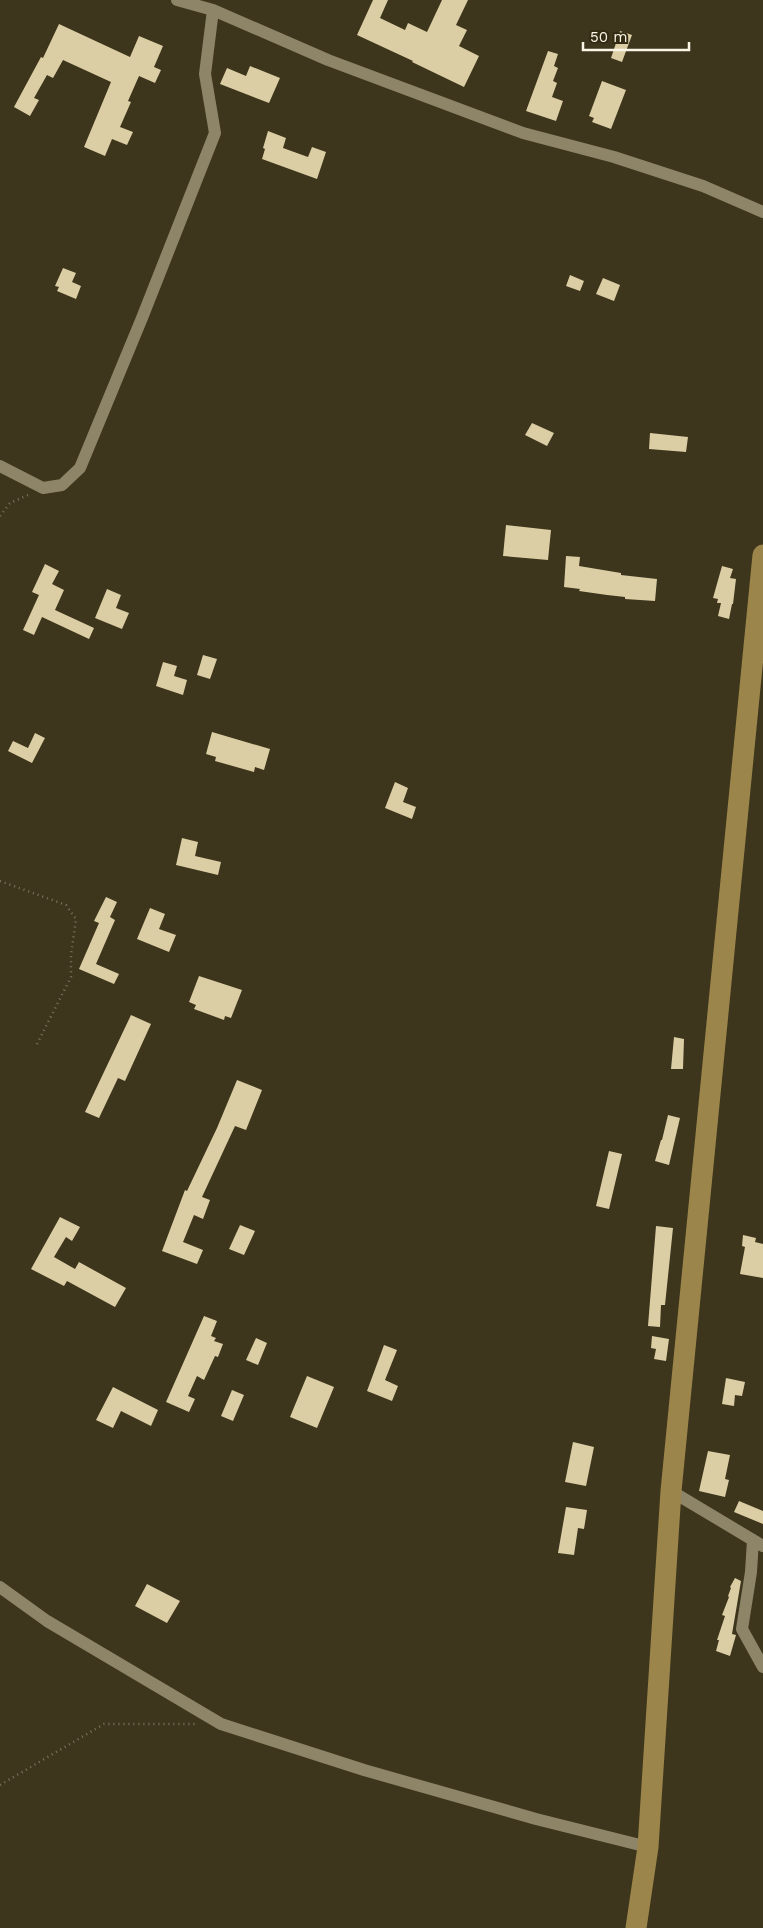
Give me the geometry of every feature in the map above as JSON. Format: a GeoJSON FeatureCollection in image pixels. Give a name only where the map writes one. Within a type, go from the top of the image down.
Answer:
{"type":"FeatureCollection","features":[{"type":"Feature","properties":{"kind":"highway"},"geometry":{"type":"LineString","coordinates":[[636,1928],[648,1847],[671,1491],[763,555]]}},
{"type":"Feature","properties":{"kind":"street"},"geometry":{"type":"LineString","coordinates":[[177,0],[213,10],[328,60],[523,133],[614,156],[703,186],[763,212]]}},
{"type":"Feature","properties":{"kind":"street"},"geometry":{"type":"LineString","coordinates":[[0,466],[43,488],[62,485],[80,468],[215,133],[206,74],[213,10]]}},
{"type":"Feature","properties":{"kind":"street"},"geometry":{"type":"LineString","coordinates":[[671,1491],[758,1543],[751,1572],[742,1628],[763,1667]]}},
{"type":"Feature","properties":{"kind":"street"},"geometry":{"type":"LineString","coordinates":[[0,1587],[47,1621],[221,1724],[373,1773],[536,1819],[648,1847]]}},
{"type":"Feature","properties":{"kind":"path"},"geometry":{"type":"LineString","coordinates":[[0,516],[10,503],[43,488]]}},
{"type":"Feature","properties":{"kind":"path"},"geometry":{"type":"LineString","coordinates":[[0,881],[66,905],[76,919],[71,955],[71,977],[36,1046]]}},
{"type":"Feature","properties":{"kind":"path"},"geometry":{"type":"LineString","coordinates":[[0,1785],[104,1724],[221,1724]]}},
{"type":"Feature","properties":{"kind":"building"},"geometry":{"type":"Polygon","coordinates":[[[373,0],[388,0],[380,18],[405,30],[408,23],[427,32],[442,0],[468,0],[456,25],[467,30],[459,46],[479,56],[464,87],[357,35],[373,0]]]}},
{"type":"Feature","properties":{"kind":"building"},"geometry":{"type":"Polygon","coordinates":[[[59,24],[130,57],[139,36],[163,46],[154,67],[161,70],[155,83],[139,76],[128,101],[131,102],[120,127],[133,132],[127,145],[112,139],[105,156],[84,147],[111,82],[63,60],[53,78],[47,75],[34,98],[39,100],[30,116],[14,107],[41,57],[43,58],[59,24]]]}},
{"type":"Feature","properties":{"kind":"building"},"geometry":{"type":"Polygon","coordinates":[[[620,31],[632,35],[622,62],[611,58],[620,31]]]}},
{"type":"Feature","properties":{"kind":"building"},"geometry":{"type":"Polygon","coordinates":[[[548,51],[558,54],[554,66],[558,68],[553,81],[557,83],[552,97],[563,101],[556,121],[526,111],[548,51]]]}},
{"type":"Feature","properties":{"kind":"building"},"geometry":{"type":"Polygon","coordinates":[[[250,66],[280,78],[269,103],[220,84],[227,68],[246,76],[250,66]]]}},
{"type":"Feature","properties":{"kind":"building"},"geometry":{"type":"Polygon","coordinates":[[[602,81],[626,90],[611,129],[592,122],[594,118],[589,116],[602,81]]]}},
{"type":"Feature","properties":{"kind":"building"},"geometry":{"type":"Polygon","coordinates":[[[268,131],[286,138],[283,148],[308,157],[312,147],[326,152],[317,179],[262,159],[268,131]]]}},
{"type":"Feature","properties":{"kind":"building"},"geometry":{"type":"Polygon","coordinates":[[[63,268],[76,273],[72,282],[81,286],[76,299],[57,291],[59,287],[55,286],[63,268]]]}},
{"type":"Feature","properties":{"kind":"building"},"geometry":{"type":"Polygon","coordinates":[[[570,275],[584,281],[580,291],[566,286],[570,275]]]}},
{"type":"Feature","properties":{"kind":"building"},"geometry":{"type":"Polygon","coordinates":[[[603,278],[620,285],[614,301],[596,294],[603,278]]]}},
{"type":"Feature","properties":{"kind":"building"},"geometry":{"type":"Polygon","coordinates":[[[532,423],[554,433],[547,446],[525,435],[532,423]]]}},
{"type":"Feature","properties":{"kind":"building"},"geometry":{"type":"Polygon","coordinates":[[[650,433],[688,437],[686,452],[649,449],[650,433]]]}},
{"type":"Feature","properties":{"kind":"building"},"geometry":{"type":"Polygon","coordinates":[[[506,525],[551,530],[548,560],[503,556],[506,525]]]}},
{"type":"Feature","properties":{"kind":"building"},"geometry":{"type":"Polygon","coordinates":[[[566,556],[580,557],[579,566],[621,573],[621,575],[657,579],[655,601],[625,599],[625,597],[579,591],[580,589],[564,587],[566,556]]]}},
{"type":"Feature","properties":{"kind":"building"},"geometry":{"type":"Polygon","coordinates":[[[45,564],[59,571],[52,584],[64,590],[55,610],[94,628],[89,639],[42,617],[34,635],[23,630],[39,595],[32,592],[45,564]]]}},
{"type":"Feature","properties":{"kind":"building"},"geometry":{"type":"Polygon","coordinates":[[[722,566],[733,569],[730,578],[736,579],[729,619],[718,616],[721,603],[717,603],[718,599],[713,598],[722,566]]]}},
{"type":"Feature","properties":{"kind":"building"},"geometry":{"type":"Polygon","coordinates":[[[107,589],[121,595],[116,608],[129,613],[122,629],[95,618],[107,589]]]}},
{"type":"Feature","properties":{"kind":"building"},"geometry":{"type":"Polygon","coordinates":[[[203,655],[217,659],[210,679],[197,675],[203,655]]]}},
{"type":"Feature","properties":{"kind":"building"},"geometry":{"type":"Polygon","coordinates":[[[163,662],[177,666],[174,676],[187,680],[183,695],[156,686],[163,662]]]}},
{"type":"Feature","properties":{"kind":"building"},"geometry":{"type":"Polygon","coordinates":[[[212,732],[270,749],[264,770],[255,767],[254,772],[215,761],[216,757],[206,754],[212,732]]]}},
{"type":"Feature","properties":{"kind":"building"},"geometry":{"type":"Polygon","coordinates":[[[35,733],[45,738],[32,763],[8,751],[13,741],[28,748],[35,733]]]}},
{"type":"Feature","properties":{"kind":"building"},"geometry":{"type":"Polygon","coordinates":[[[395,782],[408,788],[403,802],[416,807],[412,819],[385,808],[395,782]]]}},
{"type":"Feature","properties":{"kind":"building"},"geometry":{"type":"Polygon","coordinates":[[[182,838],[198,842],[195,856],[221,862],[218,875],[176,865],[182,838]]]}},
{"type":"Feature","properties":{"kind":"building"},"geometry":{"type":"Polygon","coordinates":[[[106,897],[117,902],[110,917],[115,920],[96,964],[119,974],[114,984],[79,969],[99,923],[94,921],[106,897]]]}},
{"type":"Feature","properties":{"kind":"building"},"geometry":{"type":"Polygon","coordinates":[[[150,908],[165,914],[159,929],[176,935],[169,952],[137,939],[150,908]]]}},
{"type":"Feature","properties":{"kind":"building"},"geometry":{"type":"Polygon","coordinates":[[[199,976],[242,990],[231,1018],[225,1016],[224,1020],[194,1009],[196,1005],[189,1002],[199,976]]]}},
{"type":"Feature","properties":{"kind":"building"},"geometry":{"type":"Polygon","coordinates":[[[131,1015],[151,1024],[125,1081],[118,1078],[99,1118],[85,1112],[131,1015]]]}},
{"type":"Feature","properties":{"kind":"building"},"geometry":{"type":"Polygon","coordinates":[[[674,1037],[684,1039],[683,1069],[671,1069],[674,1037]]]}},
{"type":"Feature","properties":{"kind":"building"},"geometry":{"type":"Polygon","coordinates":[[[237,1080],[262,1090],[246,1130],[235,1126],[202,1197],[210,1200],[203,1219],[194,1215],[183,1242],[203,1250],[197,1264],[162,1251],[185,1190],[187,1191],[217,1128],[237,1080]]]}},
{"type":"Feature","properties":{"kind":"building"},"geometry":{"type":"Polygon","coordinates":[[[668,1115],[680,1118],[669,1165],[655,1161],[668,1115]]]}},
{"type":"Feature","properties":{"kind":"building"},"geometry":{"type":"Polygon","coordinates":[[[609,1151],[622,1154],[609,1209],[596,1206],[609,1151]]]}},
{"type":"Feature","properties":{"kind":"building"},"geometry":{"type":"Polygon","coordinates":[[[60,1217],[80,1227],[72,1241],[66,1237],[54,1257],[75,1269],[79,1262],[126,1288],[115,1307],[67,1281],[64,1286],[31,1269],[60,1217]]]}},
{"type":"Feature","properties":{"kind":"building"},"geometry":{"type":"Polygon","coordinates":[[[240,1225],[255,1231],[244,1255],[229,1249],[240,1225]]]}},
{"type":"Feature","properties":{"kind":"building"},"geometry":{"type":"Polygon","coordinates":[[[656,1226],[673,1228],[665,1305],[661,1305],[660,1327],[648,1326],[656,1226]]]}},
{"type":"Feature","properties":{"kind":"building"},"geometry":{"type":"Polygon","coordinates":[[[743,1235],[756,1238],[755,1242],[763,1244],[763,1278],[740,1274],[745,1247],[742,1246],[743,1235]]]}},
{"type":"Feature","properties":{"kind":"building"},"geometry":{"type":"Polygon","coordinates":[[[204,1316],[217,1321],[211,1336],[216,1338],[214,1341],[223,1344],[218,1357],[215,1356],[204,1380],[197,1376],[188,1396],[195,1399],[189,1412],[166,1402],[204,1316]]]}},
{"type":"Feature","properties":{"kind":"building"},"geometry":{"type":"Polygon","coordinates":[[[652,1336],[669,1339],[666,1361],[654,1359],[656,1349],[651,1348],[652,1336]]]}},
{"type":"Feature","properties":{"kind":"building"},"geometry":{"type":"Polygon","coordinates":[[[256,1338],[267,1343],[258,1365],[246,1360],[256,1338]]]}},
{"type":"Feature","properties":{"kind":"building"},"geometry":{"type":"Polygon","coordinates":[[[384,1345],[397,1350],[385,1380],[398,1386],[392,1401],[367,1391],[384,1345]]]}},
{"type":"Feature","properties":{"kind":"building"},"geometry":{"type":"Polygon","coordinates":[[[307,1376],[334,1387],[317,1428],[290,1417],[307,1376]]]}},
{"type":"Feature","properties":{"kind":"building"},"geometry":{"type":"Polygon","coordinates":[[[726,1378],[745,1382],[742,1396],[735,1395],[734,1406],[722,1404],[726,1378]]]}},
{"type":"Feature","properties":{"kind":"building"},"geometry":{"type":"Polygon","coordinates":[[[113,1387],[158,1410],[151,1426],[121,1411],[113,1428],[96,1420],[113,1387]]]}},
{"type":"Feature","properties":{"kind":"building"},"geometry":{"type":"Polygon","coordinates":[[[232,1390],[244,1395],[233,1421],[221,1416],[232,1390]]]}},
{"type":"Feature","properties":{"kind":"building"},"geometry":{"type":"Polygon","coordinates":[[[573,1442],[594,1447],[586,1486],[565,1482],[573,1442]]]}},
{"type":"Feature","properties":{"kind":"building"},"geometry":{"type":"Polygon","coordinates":[[[708,1451],[730,1455],[725,1479],[729,1480],[725,1497],[699,1491],[708,1451]]]}},
{"type":"Feature","properties":{"kind":"building"},"geometry":{"type":"Polygon","coordinates":[[[739,1501],[763,1511],[763,1524],[734,1512],[739,1501]]]}},
{"type":"Feature","properties":{"kind":"building"},"geometry":{"type":"Polygon","coordinates":[[[566,1507],[587,1510],[584,1529],[578,1528],[574,1555],[558,1553],[566,1507]]]}},
{"type":"Feature","properties":{"kind":"building"},"geometry":{"type":"Polygon","coordinates":[[[735,1578],[741,1581],[732,1634],[736,1635],[730,1656],[716,1651],[719,1640],[717,1640],[725,1616],[722,1615],[729,1597],[730,1587],[735,1578]]]}},
{"type":"Feature","properties":{"kind":"building"},"geometry":{"type":"Polygon","coordinates":[[[147,1584],[180,1601],[167,1623],[135,1606],[147,1584]]]}}]}
